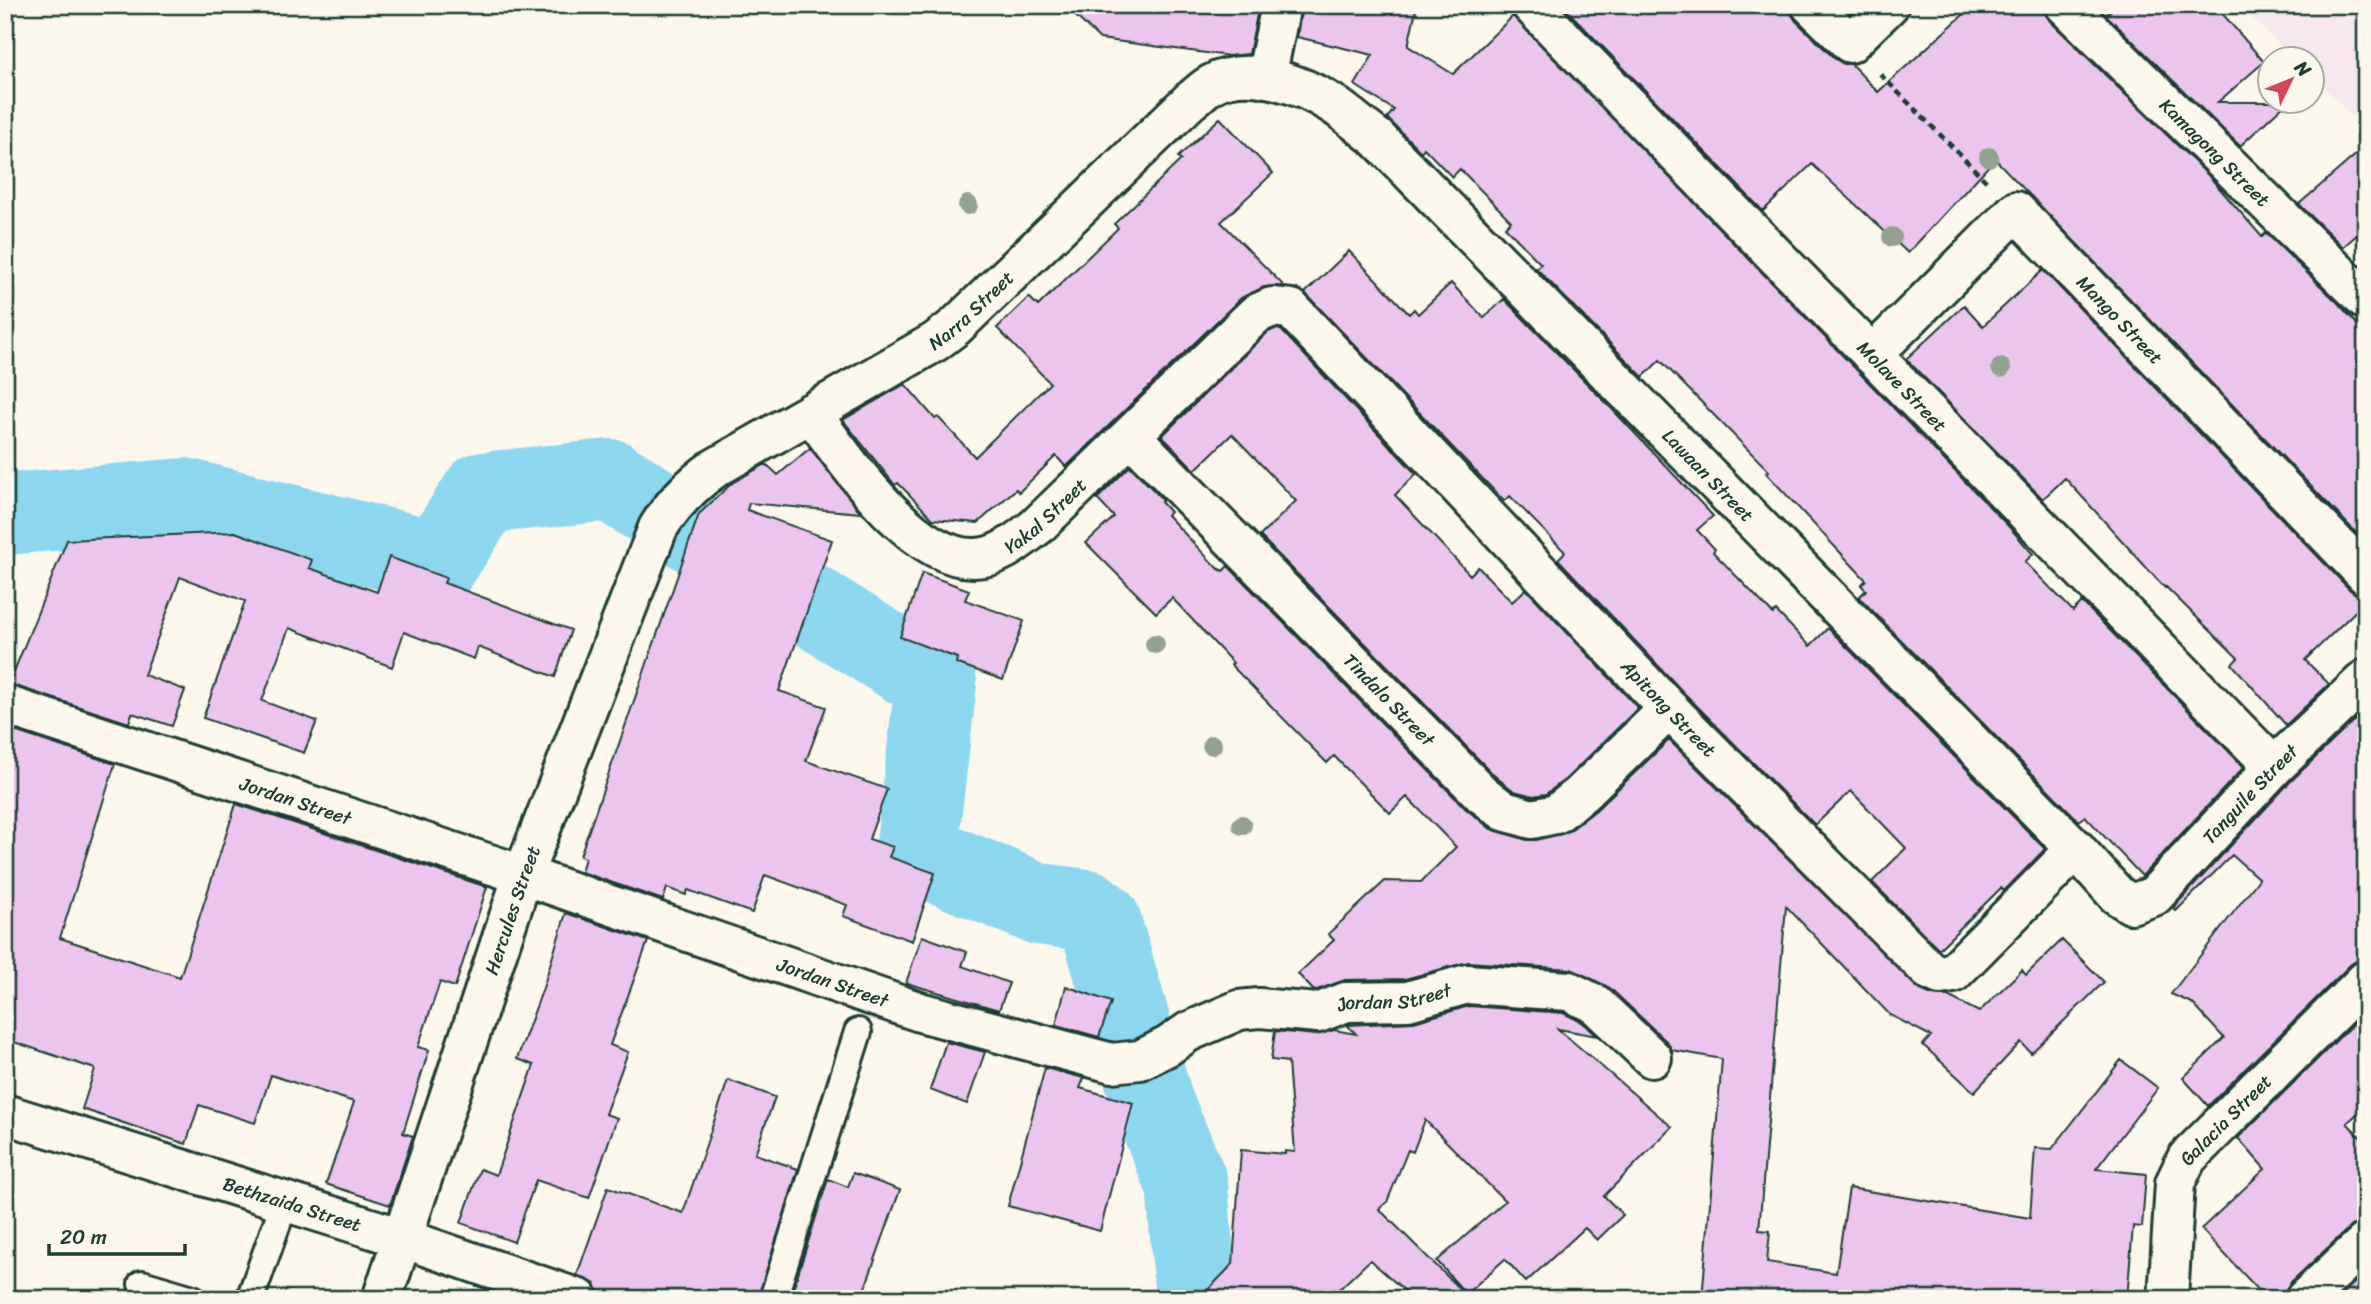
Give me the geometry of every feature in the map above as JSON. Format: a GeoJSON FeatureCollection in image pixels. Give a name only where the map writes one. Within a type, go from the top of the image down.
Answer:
{"type":"FeatureCollection","features":[{"type":"Feature","properties":{"kind":"street"},"geometry":{"type":"LineString","coordinates":[[1266,78],[1281,5]]}},
{"type":"Feature","properties":{"kind":"street","name":"Molave Street"},"geometry":{"type":"LineString","coordinates":[[1531,5],[2274,767]]}},
{"type":"Feature","properties":{"kind":"street"},"geometry":{"type":"LineString","coordinates":[[1811,5],[1850,43],[1889,5]]}},
{"type":"Feature","properties":{"kind":"street","name":"Kamagong Street"},"geometry":{"type":"LineString","coordinates":[[2064,5],[2366,300]]}},
{"type":"Feature","properties":{"kind":"street","name":"Narra Street"},"geometry":{"type":"LineString","coordinates":[[658,528],[668,512],[694,483],[955,327],[1212,84],[1237,76],[1266,78]]}},
{"type":"Feature","properties":{"kind":"street","name":"Lawaan Street"},"geometry":{"type":"LineString","coordinates":[[1266,78],[1299,87],[1334,105],[1377,138],[2076,849],[2117,895],[2131,904]]}},
{"type":"Feature","properties":{"kind":"street"},"geometry":{"type":"LineString","coordinates":[[1872,355],[2015,211]]}},
{"type":"Feature","properties":{"kind":"street","name":"Mango Street"},"geometry":{"type":"LineString","coordinates":[[2015,211],[2366,575]]}},
{"type":"Feature","properties":{"kind":"street","name":"Yakal Street"},"geometry":{"type":"LineString","coordinates":[[811,413],[852,469],[881,502],[914,533],[948,554],[976,558],[1008,548],[1027,534],[1256,314],[1272,307]]}},
{"type":"Feature","properties":{"kind":"street","name":"Apitong Street"},"geometry":{"type":"LineString","coordinates":[[1272,307],[1291,309],[1669,709],[1929,970],[1940,975],[1953,973],[2076,849]]}},
{"type":"Feature","properties":{"kind":"street","name":"Tindalo Street"},"geometry":{"type":"LineString","coordinates":[[1131,436],[1482,794],[1504,811],[1531,819],[1556,814],[1581,794],[1669,709]]}},
{"type":"Feature","properties":{"kind":"street","name":"Hercules Street"},"geometry":{"type":"LineString","coordinates":[[382,1299],[523,875],[658,528]]}},
{"type":"Feature","properties":{"kind":"street","name":"Tanguile Street"},"geometry":{"type":"LineString","coordinates":[[2131,904],[2154,896],[2274,767],[2366,679]]}},
{"type":"Feature","properties":{"kind":"street","name":"Jordan Street"},"geometry":{"type":"LineString","coordinates":[[5,705],[523,875],[920,1012],[1126,1062],[1168,1046],[1188,1032],[1239,1010],[1259,1008],[1318,1013],[1346,1002],[1408,1001],[1467,984],[1569,991],[1595,1003],[1652,1058]]}},
{"type":"Feature","properties":{"kind":"street","name":"Galacia Street"},"geometry":{"type":"LineString","coordinates":[[2168,1299],[2175,1184],[2187,1158],[2366,980]]}},
{"type":"Feature","properties":{"kind":"street","name":"Bethzaida Street"},"geometry":{"type":"LineString","coordinates":[[5,1114],[402,1238],[579,1299]]}},
{"type":"Feature","properties":{"kind":"street"},"geometry":{"type":"LineString","coordinates":[[2305,1299],[2366,1242]]}},
{"type":"Feature","properties":{"kind":"lane"},"geometry":{"type":"LineString","coordinates":[[773,1299],[858,1032]]}},
{"type":"Feature","properties":{"kind":"lane"},"geometry":{"type":"LineString","coordinates":[[250,1299],[285,1201]]}},
{"type":"Feature","properties":{"kind":"lane"},"geometry":{"type":"LineString","coordinates":[[142,1284],[193,1299]]}},
{"type":"Feature","properties":{"kind":"path"},"geometry":{"type":"LineString","coordinates":[[1850,43],[2015,211]]}},
{"type":"Feature","properties":{"kind":"shaded area"},"geometry":{"type":"Polygon","coordinates":[[[2238,5],[2366,5],[2366,131],[2326,90],[2326,46],[2281,46],[2238,5]]]}},
{"type":"Feature","properties":{"kind":"building"},"geometry":{"type":"Polygon","coordinates":[[[1064,5],[1259,5],[1249,54],[1229,56],[1100,39],[1064,5]]]}},
{"type":"Feature","properties":{"kind":"building"},"geometry":{"type":"Polygon","coordinates":[[[1302,5],[1417,5],[1408,46],[1453,74],[1513,16],[2011,529],[2033,554],[2025,562],[2073,611],[2082,602],[2244,767],[2142,876],[2085,816],[2079,821],[1859,597],[1866,590],[1861,585],[1866,580],[1766,473],[1769,471],[1660,360],[1643,377],[1536,268],[1541,264],[1505,227],[1511,221],[1460,169],[1452,177],[1424,148],[1421,152],[1387,118],[1394,110],[1355,85],[1373,55],[1297,37],[1302,5]]]}},
{"type":"Feature","properties":{"kind":"building"},"geometry":{"type":"Polygon","coordinates":[[[1562,5],[1790,5],[1790,12],[1796,21],[1835,59],[1851,64],[1878,92],[1974,5],[2039,5],[2050,21],[2208,175],[2262,237],[2266,233],[2366,334],[2366,543],[1995,159],[1908,253],[1812,164],[1763,211],[1562,5]]]}},
{"type":"Feature","properties":{"kind":"building"},"geometry":{"type":"Polygon","coordinates":[[[2117,5],[2215,5],[2256,53],[2256,69],[2218,102],[2256,102],[2256,116],[2272,116],[2240,146],[2106,15],[2117,5]]]}},
{"type":"Feature","properties":{"kind":"building"},"geometry":{"type":"Polygon","coordinates":[[[1220,118],[1273,173],[1221,222],[1284,286],[1264,287],[1241,298],[1066,467],[1056,456],[1019,492],[1016,489],[978,523],[933,519],[898,483],[895,485],[843,420],[905,384],[935,419],[938,417],[975,457],[1050,383],[997,328],[1029,297],[1038,306],[1118,228],[1114,224],[1181,160],[1178,157],[1220,118]]]}},
{"type":"Feature","properties":{"kind":"building"},"geometry":{"type":"Polygon","coordinates":[[[2366,146],[2366,227],[2343,247],[2299,204],[2366,146]]]}},
{"type":"Feature","properties":{"kind":"building"},"geometry":{"type":"Polygon","coordinates":[[[1349,251],[1409,314],[1414,309],[1418,314],[1451,283],[1484,318],[1504,299],[1713,516],[1697,530],[1715,549],[1713,552],[1773,614],[1776,611],[1810,646],[1828,628],[2045,849],[2004,891],[2001,888],[1939,949],[1872,882],[1906,848],[1851,791],[1815,825],[1685,694],[1558,559],[1565,552],[1510,496],[1504,501],[1305,293],[1349,251]]]}},
{"type":"Feature","properties":{"kind":"building"},"geometry":{"type":"Polygon","coordinates":[[[2043,270],[2350,590],[2359,596],[2366,596],[2366,601],[2305,660],[2329,684],[2286,725],[2232,664],[2238,658],[2165,588],[2065,478],[2043,499],[1906,359],[1964,305],[1983,326],[2043,270]]]}},
{"type":"Feature","properties":{"kind":"building"},"geometry":{"type":"Polygon","coordinates":[[[1281,330],[1416,474],[1395,495],[1470,575],[1478,567],[1512,602],[1526,589],[1638,708],[1567,778],[1546,794],[1533,796],[1514,791],[1497,778],[1260,536],[1296,501],[1232,434],[1195,470],[1162,436],[1268,332],[1281,330]]]}},
{"type":"Feature","properties":{"kind":"building"},"geometry":{"type":"Polygon","coordinates":[[[810,448],[861,513],[749,503],[747,510],[832,540],[779,691],[826,707],[806,761],[887,789],[869,839],[893,847],[889,857],[935,873],[912,941],[843,916],[847,905],[765,875],[752,913],[688,890],[686,895],[667,888],[663,900],[581,872],[585,858],[580,856],[699,514],[732,483],[766,464],[778,475],[810,448]]]}},
{"type":"Feature","properties":{"kind":"building"},"geometry":{"type":"Polygon","coordinates":[[[1130,466],[1163,500],[1161,502],[1170,512],[1167,515],[1217,568],[1223,571],[1228,566],[1466,809],[1491,829],[1527,840],[1569,831],[1596,810],[1669,740],[1920,990],[1932,995],[1948,996],[1979,1012],[2022,970],[2026,975],[2062,940],[2104,982],[2031,1053],[2021,1042],[1974,1092],[1923,1045],[1931,1036],[1890,1015],[1786,906],[1759,1230],[1770,1231],[1767,1262],[1836,1273],[1849,1188],[2030,1218],[2035,1148],[2052,1149],[2121,1060],[2158,1088],[2096,1169],[2146,1174],[2142,1227],[2133,1226],[2127,1299],[1702,1299],[1722,1059],[1672,1050],[1667,1042],[1610,988],[1571,969],[1468,962],[1405,979],[1345,980],[1314,991],[1298,974],[1334,940],[1328,934],[1385,881],[1421,882],[1456,847],[1407,797],[1390,813],[1334,756],[1327,763],[1231,665],[1233,663],[1172,598],[1156,613],[1086,543],[1114,517],[1097,499],[1130,466]]]}},
{"type":"Feature","properties":{"kind":"building"},"geometry":{"type":"Polygon","coordinates":[[[235,532],[312,560],[309,568],[377,592],[389,557],[446,578],[444,583],[571,630],[555,677],[478,647],[474,659],[404,632],[392,667],[289,628],[262,701],[317,721],[304,753],[203,718],[245,601],[180,577],[144,675],[185,690],[172,726],[132,713],[129,723],[9,684],[67,540],[235,532]]]}},
{"type":"Feature","properties":{"kind":"building"},"geometry":{"type":"Polygon","coordinates":[[[922,573],[969,590],[965,600],[1024,621],[1003,680],[956,663],[957,658],[900,637],[922,573]]]}},
{"type":"Feature","properties":{"kind":"building"},"geometry":{"type":"Polygon","coordinates":[[[2360,715],[2366,720],[2366,959],[2351,964],[2208,1106],[2183,1078],[2224,1038],[2192,1003],[2171,994],[2259,879],[2232,855],[2176,911],[2173,908],[2290,782],[2360,715]]]}},
{"type":"Feature","properties":{"kind":"building"},"geometry":{"type":"Polygon","coordinates":[[[5,728],[115,764],[60,938],[180,977],[236,804],[487,887],[455,987],[440,982],[418,1047],[429,1050],[403,1133],[413,1136],[390,1205],[326,1184],[354,1102],[271,1075],[255,1123],[199,1105],[186,1144],[82,1109],[95,1069],[5,1039],[5,728]]]}},
{"type":"Feature","properties":{"kind":"building"},"geometry":{"type":"Polygon","coordinates":[[[566,913],[648,941],[610,1045],[628,1052],[605,1114],[617,1118],[589,1198],[536,1180],[514,1242],[461,1223],[480,1169],[496,1175],[534,1065],[517,1059],[566,913]]]}},
{"type":"Feature","properties":{"kind":"building"},"geometry":{"type":"Polygon","coordinates":[[[922,936],[967,952],[962,966],[1009,983],[999,1010],[906,983],[922,936]]]}},
{"type":"Feature","properties":{"kind":"building"},"geometry":{"type":"Polygon","coordinates":[[[1066,986],[1111,1002],[1099,1037],[1056,1025],[1066,986]]]}},
{"type":"Feature","properties":{"kind":"building"},"geometry":{"type":"Polygon","coordinates":[[[1469,1006],[1563,1013],[1582,1022],[1597,1036],[1558,1029],[1672,1127],[1604,1196],[1623,1215],[1597,1240],[1585,1228],[1526,1282],[1505,1259],[1466,1294],[1437,1261],[1505,1201],[1425,1120],[1413,1152],[1408,1150],[1387,1202],[1379,1209],[1470,1299],[1414,1299],[1370,1260],[1329,1299],[1199,1299],[1233,1264],[1241,1150],[1285,1154],[1285,1151],[1295,1152],[1288,1062],[1271,1060],[1275,1031],[1316,1035],[1334,1030],[1356,1034],[1347,1025],[1414,1022],[1469,1006]]]}},
{"type":"Feature","properties":{"kind":"building"},"geometry":{"type":"Polygon","coordinates":[[[2366,1011],[2366,1106],[2347,1123],[2366,1143],[2366,1221],[2351,1226],[2290,1283],[2284,1292],[2284,1299],[2267,1299],[2201,1229],[2265,1169],[2238,1138],[2366,1011]]]}},
{"type":"Feature","properties":{"kind":"building"},"geometry":{"type":"Polygon","coordinates":[[[946,1042],[985,1052],[967,1104],[930,1090],[946,1042]]]}},
{"type":"Feature","properties":{"kind":"building"},"geometry":{"type":"Polygon","coordinates":[[[1045,1068],[1084,1078],[1080,1088],[1133,1103],[1100,1231],[1008,1206],[1045,1068]]]}},
{"type":"Feature","properties":{"kind":"building"},"geometry":{"type":"Polygon","coordinates":[[[728,1080],[775,1097],[755,1154],[798,1169],[758,1299],[600,1299],[595,1284],[577,1275],[608,1187],[683,1213],[728,1080]]]}},
{"type":"Feature","properties":{"kind":"building"},"geometry":{"type":"Polygon","coordinates":[[[853,1173],[900,1190],[861,1299],[790,1299],[828,1179],[848,1187],[853,1173]]]}},
{"type":"Feature","properties":{"kind":"building"},"geometry":{"type":"Polygon","coordinates":[[[2366,1272],[2366,1299],[2337,1299],[2366,1272]]]}},
{"type":"Feature","properties":{"kind":"waterway"},"geometry":{"type":"LineString","coordinates":[[5,514],[184,499],[438,562],[483,493],[610,480],[936,683],[916,853],[1039,904],[1086,910],[1100,921],[1153,1104],[1187,1184],[1196,1299]]}}]}
